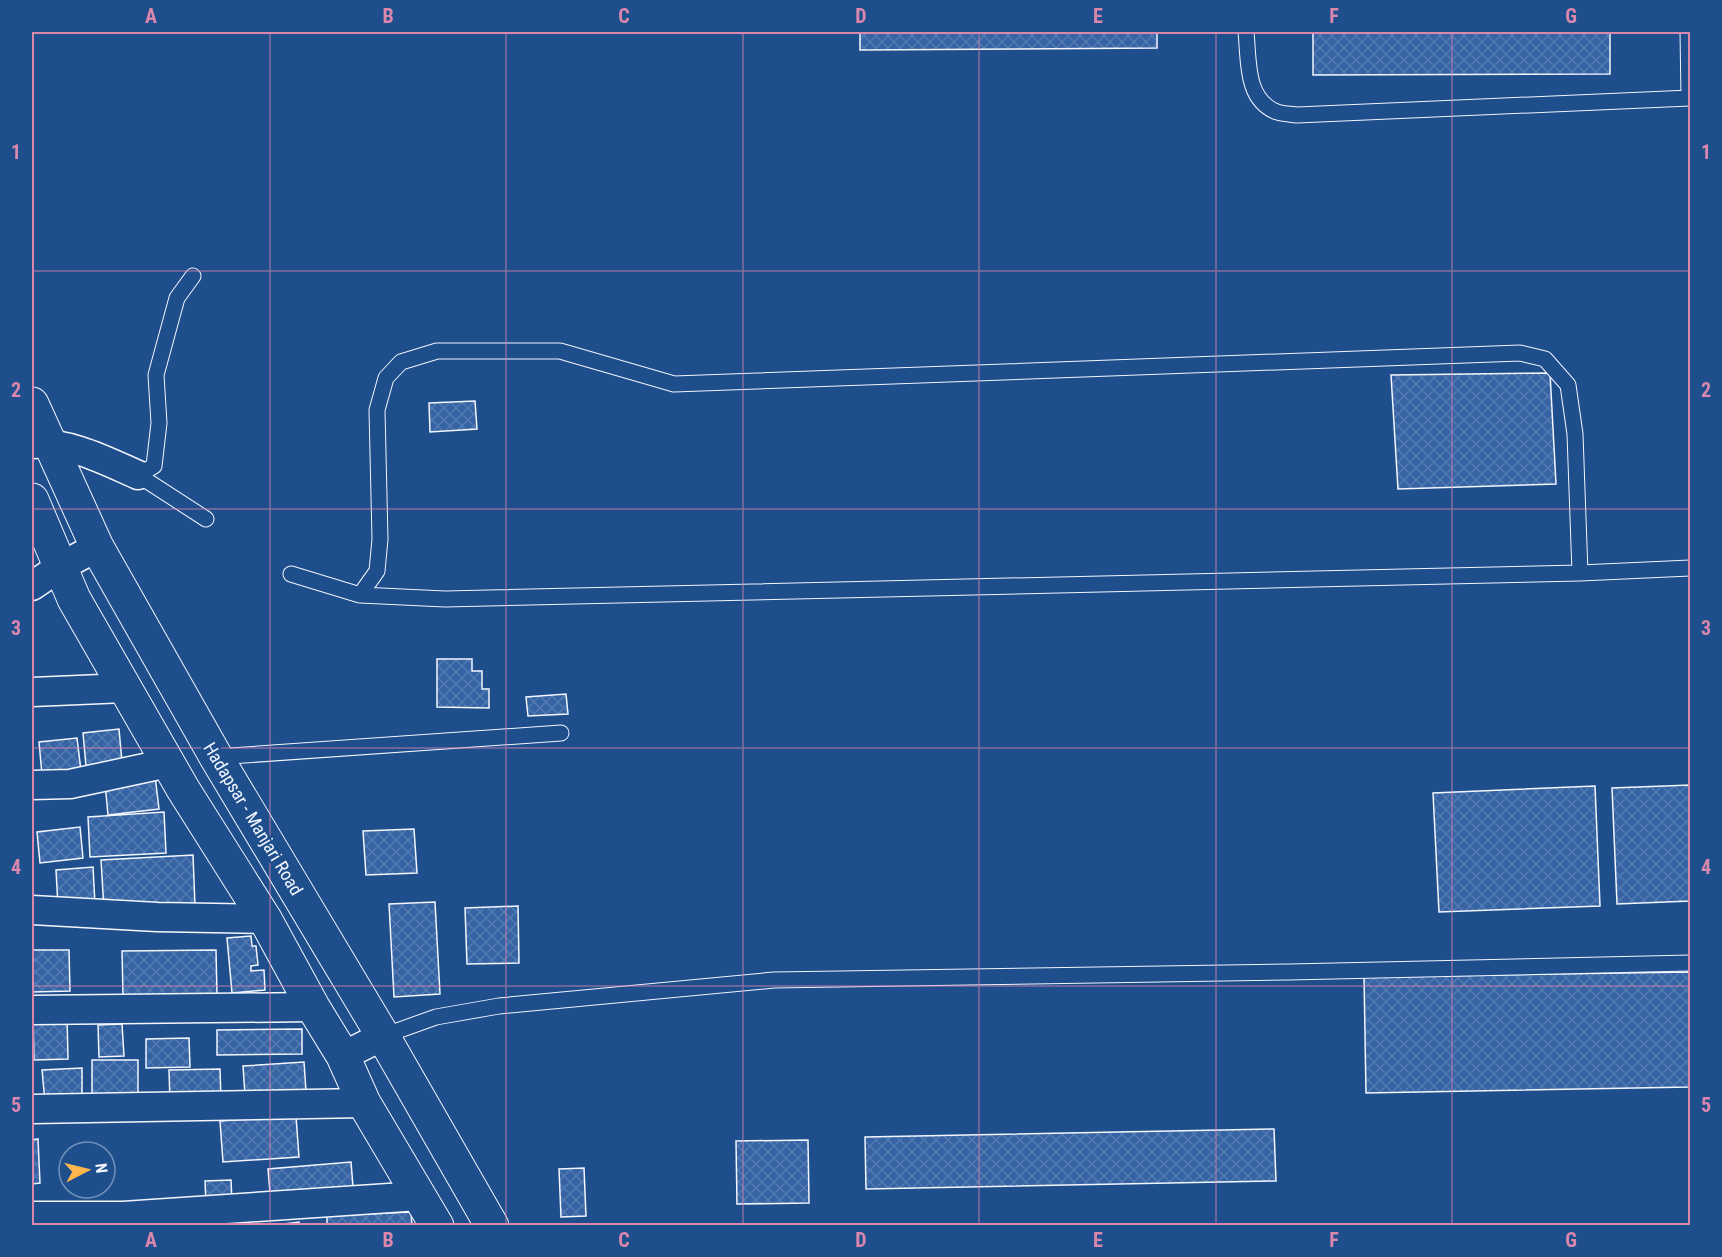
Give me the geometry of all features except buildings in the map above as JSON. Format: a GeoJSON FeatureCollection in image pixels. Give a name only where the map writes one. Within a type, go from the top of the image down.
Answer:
{"type":"FeatureCollection","features":[{"type":"Feature","properties":{"kind":"main road","name":"Hadapsar - Manjari Road"},"geometry":{"type":"LineString","coordinates":[[32,404],[40,444],[97,547],[216,757],[383,1036],[492,1226]]}},
{"type":"Feature","properties":{"kind":"main road"},"geometry":{"type":"LineString","coordinates":[[32,500],[50,552],[74,599],[168,763],[265,919],[313,1007],[343,1056],[364,1103],[437,1226]]}},
{"type":"Feature","properties":{"kind":"street"},"geometry":{"type":"LineString","coordinates":[[40,444],[89,453],[138,475]]}},
{"type":"Feature","properties":{"kind":"street"},"geometry":{"type":"LineString","coordinates":[[32,586],[50,552],[97,547]]}},
{"type":"Feature","properties":{"kind":"street"},"geometry":{"type":"LineString","coordinates":[[32,692],[125,688]]}},
{"type":"Feature","properties":{"kind":"street"},"geometry":{"type":"LineString","coordinates":[[32,786],[70,784],[168,763]]}},
{"type":"Feature","properties":{"kind":"street"},"geometry":{"type":"LineString","coordinates":[[32,910],[157,917],[265,919]]}},
{"type":"Feature","properties":{"kind":"street"},"geometry":{"type":"LineString","coordinates":[[32,1010],[313,1007]]}},
{"type":"Feature","properties":{"kind":"street"},"geometry":{"type":"LineString","coordinates":[[343,1056],[383,1036]]}},
{"type":"Feature","properties":{"kind":"street"},"geometry":{"type":"LineString","coordinates":[[32,1109],[364,1103]]}},
{"type":"Feature","properties":{"kind":"street"},"geometry":{"type":"LineString","coordinates":[[32,1216],[123,1216],[419,1196]]}},
{"type":"Feature","properties":{"kind":"lane"},"geometry":{"type":"LineString","coordinates":[[1246,32],[1252,87],[1261,102],[1278,112],[1297,115],[1690,98],[1688,32]]}},
{"type":"Feature","properties":{"kind":"lane"},"geometry":{"type":"LineString","coordinates":[[193,276],[177,298],[156,375],[159,423],[154,466],[138,475],[206,519]]}},
{"type":"Feature","properties":{"kind":"lane"},"geometry":{"type":"LineString","coordinates":[[360,595],[377,571],[380,539],[377,410],[386,378],[401,362],[437,351],[560,351],[674,384],[1520,353],[1545,359],[1568,384],[1575,434],[1580,573]]}},
{"type":"Feature","properties":{"kind":"lane"},"geometry":{"type":"LineString","coordinates":[[291,574],[360,595],[445,599],[1580,573],[1690,568]]}},
{"type":"Feature","properties":{"kind":"lane"},"geometry":{"type":"LineString","coordinates":[[216,757],[561,733]]}},
{"type":"Feature","properties":{"kind":"lane"},"geometry":{"type":"LineString","coordinates":[[383,1036],[436,1017],[499,1006],[774,980],[1690,963]]}}]}
